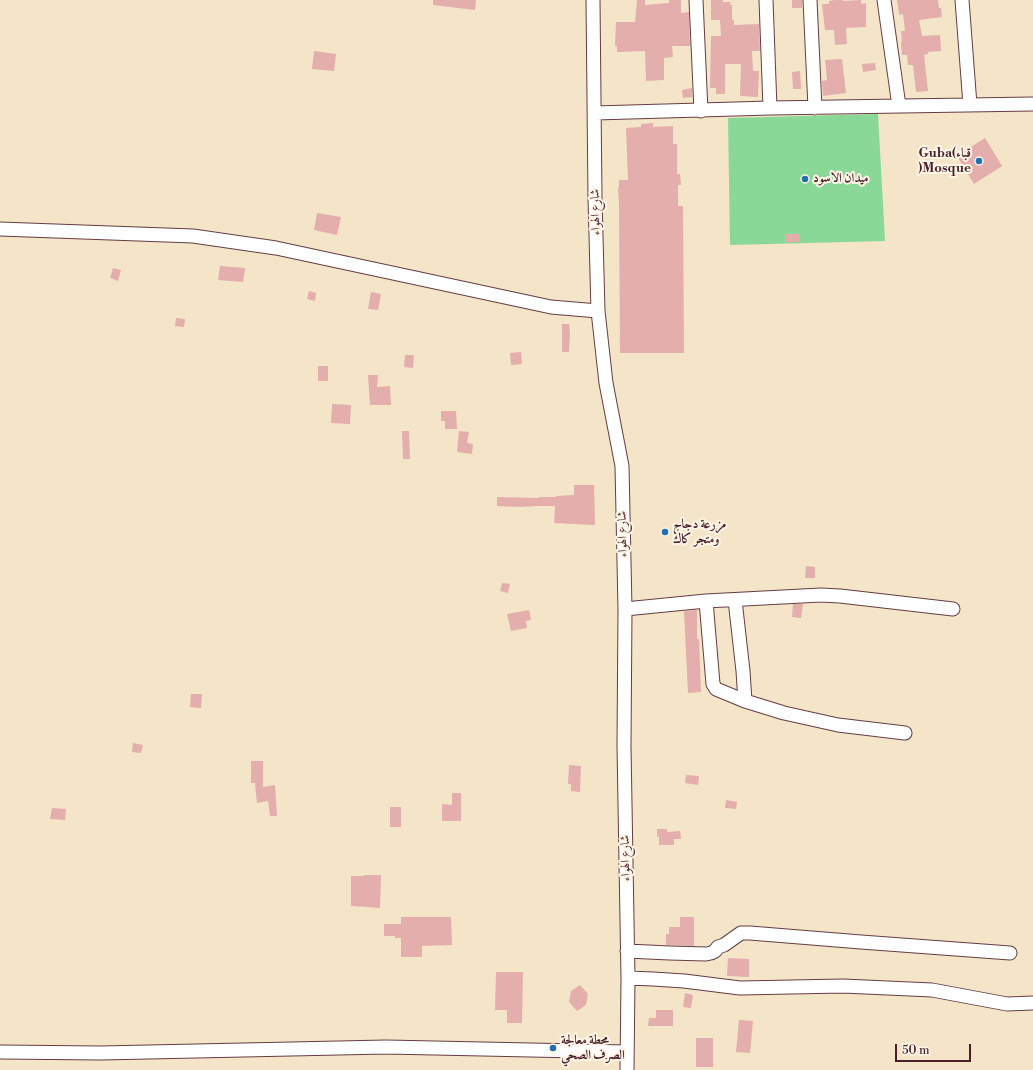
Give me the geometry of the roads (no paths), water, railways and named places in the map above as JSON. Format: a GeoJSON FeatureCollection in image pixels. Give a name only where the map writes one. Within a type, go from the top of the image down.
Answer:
{"type":"FeatureCollection","features":[{"type":"Feature","properties":{"kind":"street","name":"شارع الهواء"},"geometry":{"type":"LineString","coordinates":[[593,0],[598,311],[606,383],[622,466],[624,746],[628,978],[627,1070]]}},
{"type":"Feature","properties":{"kind":"street"},"geometry":{"type":"LineString","coordinates":[[696,0],[701,111]]}},
{"type":"Feature","properties":{"kind":"street"},"geometry":{"type":"LineString","coordinates":[[766,0],[770,108]]}},
{"type":"Feature","properties":{"kind":"street"},"geometry":{"type":"LineString","coordinates":[[810,0],[815,108]]}},
{"type":"Feature","properties":{"kind":"street"},"geometry":{"type":"LineString","coordinates":[[884,0],[899,106]]}},
{"type":"Feature","properties":{"kind":"street"},"geometry":{"type":"LineString","coordinates":[[962,0],[970,105]]}},
{"type":"Feature","properties":{"kind":"street"},"geometry":{"type":"LineString","coordinates":[[595,113],[770,108],[1033,104]]}},
{"type":"Feature","properties":{"kind":"street"},"geometry":{"type":"LineString","coordinates":[[0,230],[193,236],[276,248],[552,307],[598,311]]}},
{"type":"Feature","properties":{"kind":"street"},"geometry":{"type":"LineString","coordinates":[[624,609],[706,601],[821,595],[953,609]]}},
{"type":"Feature","properties":{"kind":"street"},"geometry":{"type":"LineString","coordinates":[[735,600],[745,701]]}},
{"type":"Feature","properties":{"kind":"street"},"geometry":{"type":"LineString","coordinates":[[706,601],[713,684],[716,689],[745,701],[784,713],[838,725],[905,733]]}},
{"type":"Feature","properties":{"kind":"street"},"geometry":{"type":"LineString","coordinates":[[627,951],[706,954],[711,953],[741,933],[750,933],[1010,953]]}},
{"type":"Feature","properties":{"kind":"street"},"geometry":{"type":"LineString","coordinates":[[628,978],[653,978],[740,988],[843,986],[932,990],[1007,1004],[1033,1003]]}},
{"type":"Feature","properties":{"kind":"street"},"geometry":{"type":"LineString","coordinates":[[0,1052],[109,1053],[386,1047],[627,1052]]}},
{"type":"Feature","properties":{"kind":"place","name":"Guba(قباء )Mosque"},"geometry":{"type":"Point","coordinates":[979,161]}},
{"type":"Feature","properties":{"kind":"place","name":"ميدان الاسود"},"geometry":{"type":"Point","coordinates":[805,179]}},
{"type":"Feature","properties":{"kind":"place","name":"مزرعة دجاج ومتجر كاك"},"geometry":{"type":"Point","coordinates":[665,532]}},
{"type":"Feature","properties":{"kind":"place","name":"محطة معالجة الصرف الصحي"},"geometry":{"type":"Point","coordinates":[553,1048]}}]}
